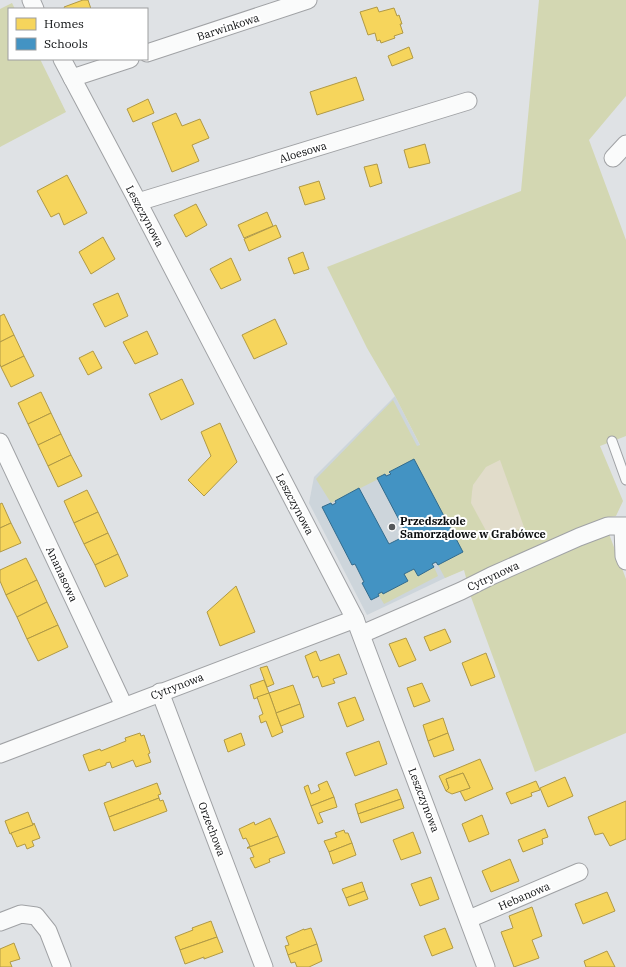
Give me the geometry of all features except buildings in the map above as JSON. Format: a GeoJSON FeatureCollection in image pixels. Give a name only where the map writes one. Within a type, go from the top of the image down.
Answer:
{"type":"FeatureCollection","features":[{"type":"Feature","properties":{"kind":"street","name":"Barwinkowa"},"geometry":{"type":"LineString","coordinates":[[148,53],[308,0]]}},
{"type":"Feature","properties":{"kind":"street","name":"Leszczynowa"},"geometry":{"type":"LineString","coordinates":[[63,60],[359,626],[486,967]]}},
{"type":"Feature","properties":{"kind":"street"},"geometry":{"type":"LineString","coordinates":[[72,78],[127,60]]}},
{"type":"Feature","properties":{"kind":"street","name":"Aloesowa"},"geometry":{"type":"LineString","coordinates":[[138,202],[468,101]]}},
{"type":"Feature","properties":{"kind":"street"},"geometry":{"type":"LineString","coordinates":[[613,158],[626,144]]}},
{"type":"Feature","properties":{"kind":"street","name":"Ananasowa"},"geometry":{"type":"LineString","coordinates":[[0,442],[124,706]]}},
{"type":"Feature","properties":{"kind":"street","name":"Cytrynowa"},"geometry":{"type":"LineString","coordinates":[[0,754],[160,692],[461,591],[579,537],[608,526],[624,527]]}},
{"type":"Feature","properties":{"kind":"street"},"geometry":{"type":"LineString","coordinates":[[624,527],[624,556],[626,560]]}},
{"type":"Feature","properties":{"kind":"street","name":"Orzechowa"},"geometry":{"type":"LineString","coordinates":[[160,692],[264,967]]}},
{"type":"Feature","properties":{"kind":"street","name":"Hebanowa"},"geometry":{"type":"LineString","coordinates":[[469,919],[579,872]]}},
{"type":"Feature","properties":{"kind":"street"},"geometry":{"type":"LineString","coordinates":[[0,922],[21,914],[36,916],[48,931],[62,967]]}},
{"type":"Feature","properties":{"kind":"lane"},"geometry":{"type":"LineString","coordinates":[[612,441],[626,480]]}},
{"type":"Feature","properties":{"kind":"shaded area","name":"Przedszkole Samorządowe w Grabówce"},"geometry":{"type":"Polygon","coordinates":[[[395,396],[478,560],[464,569],[367,615],[309,503],[314,477],[395,396]]]}},
{"type":"Feature","properties":{"kind":"green space"},"geometry":{"type":"Polygon","coordinates":[[[539,0],[626,0],[626,96],[589,140],[626,240],[626,436],[600,446],[623,501],[616,516],[603,518],[626,579],[626,733],[535,772],[471,597],[464,570],[445,578],[438,565],[462,552],[414,461],[331,503],[316,479],[393,400],[417,446],[420,445],[395,396],[367,348],[327,267],[521,191],[539,0]]]}},
{"type":"Feature","properties":{"kind":"green space"},"geometry":{"type":"Polygon","coordinates":[[[12,3],[14,8],[8,8],[8,60],[40,60],[66,112],[0,147],[0,9],[12,3]]]}},
{"type":"Feature","properties":{"kind":"green space"},"geometry":{"type":"Polygon","coordinates":[[[434,567],[438,576],[384,604],[378,594],[408,581],[404,574],[414,569],[418,576],[434,567]]]}},
{"type":"Feature","properties":{"kind":"sand"},"geometry":{"type":"Polygon","coordinates":[[[500,460],[524,527],[491,540],[471,503],[472,492],[473,485],[486,467],[500,460]]]}},
{"type":"Feature","properties":{"kind":"place","name":"Przedszkole Samorządowe w Grabówce"},"geometry":{"type":"Point","coordinates":[392,527]}}]}
